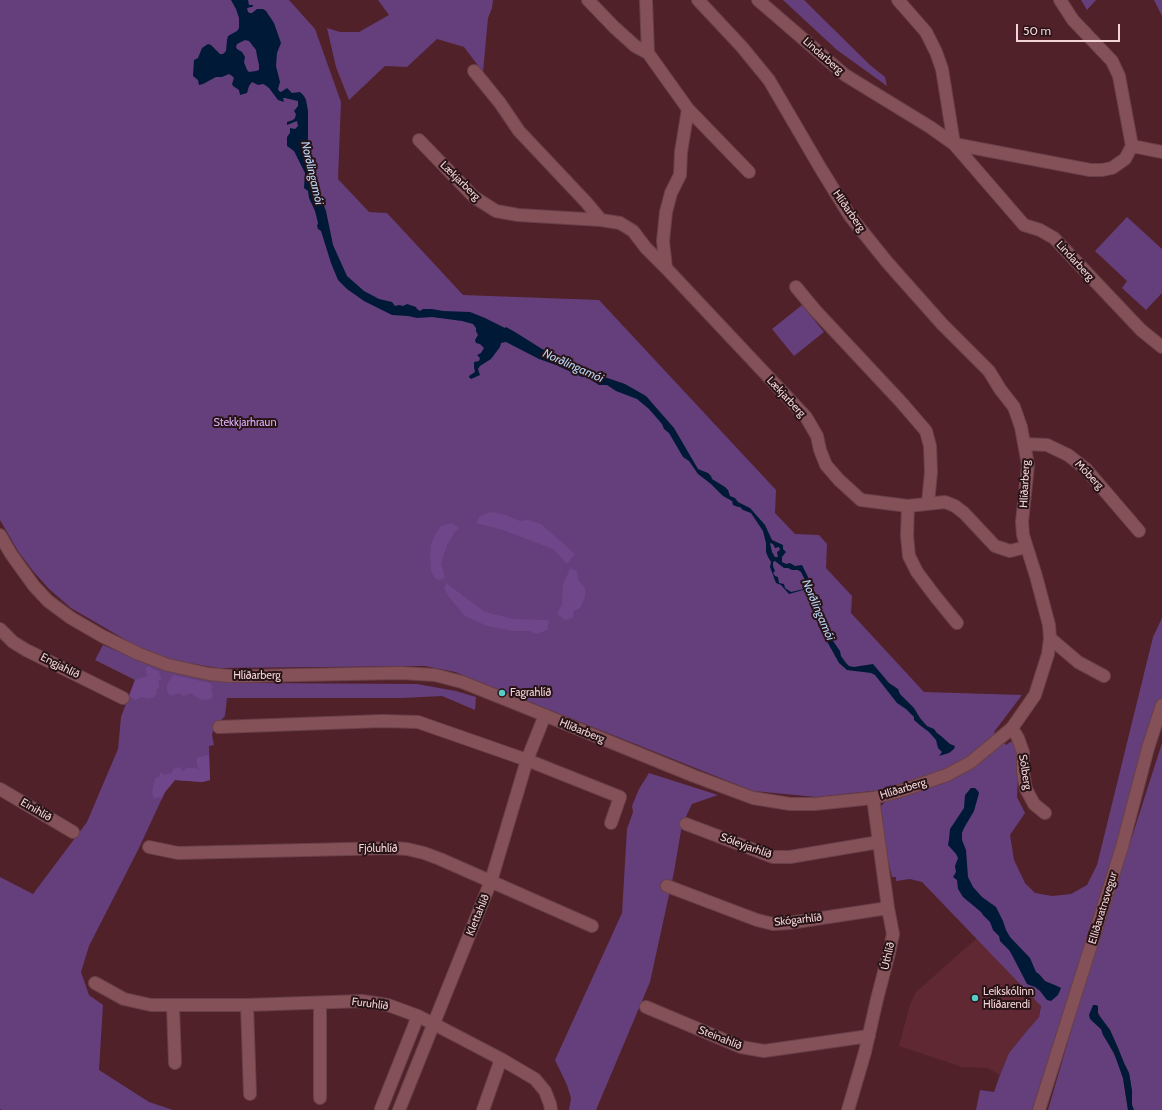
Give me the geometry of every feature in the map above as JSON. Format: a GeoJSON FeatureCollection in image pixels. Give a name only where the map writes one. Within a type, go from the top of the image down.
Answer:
{"type":"FeatureCollection","features":[{"type":"Feature","properties":{"kind":"street"},"geometry":{"type":"LineString","coordinates":[[588,0],[635,46],[648,53],[688,109],[749,172]]}},
{"type":"Feature","properties":{"kind":"street"},"geometry":{"type":"LineString","coordinates":[[646,0],[648,53]]}},
{"type":"Feature","properties":{"kind":"street","name":"Hlíðarberg"},"geometry":{"type":"LineString","coordinates":[[2,542],[34,586],[48,601],[71,618],[102,636],[139,654],[168,665],[209,674],[242,676],[401,673],[435,675],[462,682],[694,776],[753,798],[790,804],[809,804],[844,802],[873,798],[897,792],[947,775],[971,762],[1012,728],[1035,696],[1048,654],[1050,638],[1045,608],[1023,535],[1022,522],[1028,465],[1021,427],[1014,407],[1000,389],[989,371],[942,324],[892,268],[850,216],[769,80],[742,47],[698,0]]}},
{"type":"Feature","properties":{"kind":"street","name":"Lindarberg"},"geometry":{"type":"LineString","coordinates":[[758,0],[845,75],[930,127],[954,144],[1024,224],[1040,230],[1054,238],[1141,330],[1162,347]]}},
{"type":"Feature","properties":{"kind":"street"},"geometry":{"type":"LineString","coordinates":[[898,0],[926,32],[936,52],[942,69],[954,144]]}},
{"type":"Feature","properties":{"kind":"street"},"geometry":{"type":"LineString","coordinates":[[1060,0],[1073,20],[1112,61],[1120,76],[1132,146],[1162,152]]}},
{"type":"Feature","properties":{"kind":"street"},"geometry":{"type":"LineString","coordinates":[[474,71],[500,103],[519,131],[601,220]]}},
{"type":"Feature","properties":{"kind":"street"},"geometry":{"type":"LineString","coordinates":[[666,268],[663,241],[666,212],[671,193],[680,176],[681,152],[688,109]]}},
{"type":"Feature","properties":{"kind":"street","name":"Lækjarberg"},"geometry":{"type":"LineString","coordinates":[[419,140],[474,197],[496,212],[518,216],[601,220],[620,223],[633,231],[646,248],[806,417],[817,436],[820,450],[826,465],[839,480],[861,500],[908,506],[945,502],[955,506],[964,513],[995,546],[1010,551],[1026,547]]}},
{"type":"Feature","properties":{"kind":"street","name":"Lindarberg"},"geometry":{"type":"LineString","coordinates":[[954,144],[1090,170],[1112,168],[1125,158],[1132,146]]}},
{"type":"Feature","properties":{"kind":"street"},"geometry":{"type":"LineString","coordinates":[[796,287],[815,310],[926,431],[930,446],[931,472],[928,503]]}},
{"type":"Feature","properties":{"kind":"street","name":"Móberg"},"geometry":{"type":"LineString","coordinates":[[1025,444],[1047,445],[1068,455],[1086,470],[1139,531]]}},
{"type":"Feature","properties":{"kind":"street"},"geometry":{"type":"LineString","coordinates":[[908,506],[907,536],[909,556],[917,572],[957,623]]}},
{"type":"Feature","properties":{"kind":"street","name":"Engjahlíð"},"geometry":{"type":"LineString","coordinates":[[0,629],[13,642],[26,650],[123,698]]}},
{"type":"Feature","properties":{"kind":"street"},"geometry":{"type":"LineString","coordinates":[[1050,638],[1078,662],[1104,676]]}},
{"type":"Feature","properties":{"kind":"street","name":"Elliðavatnsvegur"},"geometry":{"type":"LineString","coordinates":[[1039,1110],[1122,847],[1148,748],[1162,705]]}},
{"type":"Feature","properties":{"kind":"street","name":"Klettahlíð"},"geometry":{"type":"LineString","coordinates":[[399,1110],[491,881],[527,760],[545,715]]}},
{"type":"Feature","properties":{"kind":"street"},"geometry":{"type":"LineString","coordinates":[[219,727],[382,721],[418,722],[527,760],[620,796],[611,823]]}},
{"type":"Feature","properties":{"kind":"street","name":"Sólberg"},"geometry":{"type":"LineString","coordinates":[[1012,728],[1018,738],[1023,752],[1023,772],[1026,789],[1034,804],[1045,812]]}},
{"type":"Feature","properties":{"kind":"street","name":"Einihlíð"},"geometry":{"type":"LineString","coordinates":[[0,789],[73,832]]}},
{"type":"Feature","properties":{"kind":"street","name":"Úthlíð"},"geometry":{"type":"LineString","coordinates":[[848,1110],[869,1036],[889,953],[892,934],[873,798]]}},
{"type":"Feature","properties":{"kind":"street","name":"Sóleyjarhlíð"},"geometry":{"type":"LineString","coordinates":[[686,824],[773,857],[790,857],[879,842]]}},
{"type":"Feature","properties":{"kind":"street","name":"Fjóluhlíð"},"geometry":{"type":"LineString","coordinates":[[149,847],[178,852],[407,849],[440,859],[592,926]]}},
{"type":"Feature","properties":{"kind":"street","name":"Skógarhlíð"},"geometry":{"type":"LineString","coordinates":[[667,886],[757,920],[774,924],[888,908]]}},
{"type":"Feature","properties":{"kind":"street","name":"Furuhlíð"},"geometry":{"type":"LineString","coordinates":[[95,983],[124,999],[151,1005],[246,1005],[362,1001],[388,1005],[418,1016],[434,1024],[535,1079],[545,1091],[550,1104],[550,1110]]}},
{"type":"Feature","properties":{"kind":"street"},"geometry":{"type":"LineString","coordinates":[[320,1002],[320,1098]]}},
{"type":"Feature","properties":{"kind":"street"},"geometry":{"type":"LineString","coordinates":[[246,1005],[250,1094]]}},
{"type":"Feature","properties":{"kind":"street"},"geometry":{"type":"LineString","coordinates":[[173,1006],[175,1063]]}},
{"type":"Feature","properties":{"kind":"street","name":"Steinahlíð"},"geometry":{"type":"LineString","coordinates":[[646,1007],[741,1047],[764,1051],[869,1036]]}},
{"type":"Feature","properties":{"kind":"street"},"geometry":{"type":"LineString","coordinates":[[381,1109],[418,1016]]}},
{"type":"Feature","properties":{"kind":"street"},"geometry":{"type":"LineString","coordinates":[[483,1110],[501,1060]]}},
{"type":"Feature","properties":{"kind":"shaded area"},"geometry":{"type":"Polygon","coordinates":[[[490,512],[503,514],[520,521],[528,520],[541,524],[575,554],[567,564],[553,549],[503,530],[476,523],[480,516],[490,512]]]}},
{"type":"Feature","properties":{"kind":"shaded area"},"geometry":{"type":"Polygon","coordinates":[[[451,523],[459,528],[454,533],[447,545],[441,563],[445,578],[439,580],[435,578],[431,571],[431,544],[441,526],[451,523]]]}},
{"type":"Feature","properties":{"kind":"shaded area"},"geometry":{"type":"Polygon","coordinates":[[[570,569],[577,571],[578,580],[585,588],[585,597],[580,608],[574,611],[573,618],[565,620],[557,614],[562,604],[563,584],[570,569]]]}},
{"type":"Feature","properties":{"kind":"shaded area"},"geometry":{"type":"Polygon","coordinates":[[[446,583],[485,612],[513,619],[549,620],[547,630],[537,634],[529,631],[514,631],[487,626],[465,616],[449,597],[444,588],[446,583]]]}},
{"type":"Feature","properties":{"kind":"shaded area"},"geometry":{"type":"Polygon","coordinates":[[[149,666],[158,671],[161,676],[161,679],[158,681],[159,688],[156,689],[157,693],[154,697],[147,699],[142,697],[135,700],[129,696],[135,680],[147,676],[146,668],[149,666]]]}},
{"type":"Feature","properties":{"kind":"shaded area"},"geometry":{"type":"Polygon","coordinates":[[[173,675],[210,683],[213,687],[211,690],[213,695],[212,699],[201,700],[190,693],[183,696],[179,693],[170,696],[167,690],[167,685],[173,675]]]}},
{"type":"Feature","properties":{"kind":"shaded area"},"geometry":{"type":"Polygon","coordinates":[[[206,755],[209,756],[210,780],[202,782],[175,780],[162,798],[159,797],[154,799],[152,793],[155,778],[159,777],[160,773],[165,775],[168,773],[171,774],[173,769],[179,767],[183,771],[187,768],[195,768],[199,770],[197,757],[206,755]]]}},
{"type":"Feature","properties":{"kind":"shaded area","name":"Leikskólinn Hlíðarendi"},"geometry":{"type":"Polygon","coordinates":[[[986,930],[1041,1004],[1039,1017],[1009,1053],[1000,1075],[987,1068],[962,1067],[899,1046],[910,1004],[916,992],[986,930]]]}},
{"type":"Feature","properties":{"kind":"green space","name":"Stekkjarhraun"},"geometry":{"type":"Polygon","coordinates":[[[0,0],[289,0],[315,29],[341,102],[338,179],[369,212],[387,213],[463,295],[599,300],[776,490],[775,513],[795,534],[819,535],[827,544],[826,568],[852,596],[851,613],[924,692],[1022,695],[994,732],[1006,745],[1012,741],[1016,744],[1019,755],[1017,797],[1025,813],[1010,835],[1014,860],[1025,883],[1035,893],[1052,896],[1071,894],[1087,885],[1097,865],[1153,637],[1162,618],[1162,704],[1032,1110],[976,1110],[980,1090],[994,1092],[1009,1053],[1039,1017],[1041,1006],[922,882],[910,879],[896,881],[896,877],[892,877],[886,851],[881,806],[884,803],[882,790],[816,797],[753,791],[455,672],[425,666],[218,668],[166,659],[136,646],[71,608],[49,589],[18,551],[0,520],[0,0]]]}},
{"type":"Feature","properties":{"kind":"green space"},"geometry":{"type":"Polygon","coordinates":[[[378,0],[493,0],[488,18],[483,72],[464,47],[437,39],[407,67],[385,66],[349,100],[336,67],[327,28],[340,32],[359,32],[389,15],[378,0]]]}},
{"type":"Feature","properties":{"kind":"green space"},"geometry":{"type":"Polygon","coordinates":[[[783,0],[804,0],[870,65],[885,77],[887,86],[837,50],[783,0]]]}},
{"type":"Feature","properties":{"kind":"green space"},"geometry":{"type":"Polygon","coordinates":[[[1081,0],[1096,0],[1087,10],[1081,0]]]}},
{"type":"Feature","properties":{"kind":"green space"},"geometry":{"type":"Polygon","coordinates":[[[1154,0],[1162,0],[1162,16],[1154,0]]]}},
{"type":"Feature","properties":{"kind":"green space"},"geometry":{"type":"Polygon","coordinates":[[[1127,217],[1162,249],[1162,293],[1146,310],[1122,288],[1127,281],[1095,251],[1127,217]]]}},
{"type":"Feature","properties":{"kind":"green space"},"geometry":{"type":"Polygon","coordinates":[[[802,305],[824,332],[794,356],[772,329],[802,305]]]}},
{"type":"Feature","properties":{"kind":"green space"},"geometry":{"type":"Polygon","coordinates":[[[103,645],[141,661],[204,679],[260,683],[417,684],[456,691],[476,697],[475,710],[442,696],[402,698],[227,698],[225,716],[214,727],[212,735],[214,745],[209,746],[210,780],[202,782],[175,780],[165,792],[138,850],[89,946],[81,972],[89,995],[103,1005],[99,1070],[149,1102],[173,1110],[2,1110],[0,1109],[0,877],[33,894],[87,822],[118,749],[121,717],[135,680],[95,660],[103,645]]]}},
{"type":"Feature","properties":{"kind":"green space"},"geometry":{"type":"Polygon","coordinates":[[[1162,743],[1162,1110],[1134,1110],[1132,1105],[1132,1091],[1129,1073],[1110,1030],[1098,1012],[1092,1021],[1101,1029],[1116,1058],[1123,1078],[1128,1110],[1048,1110],[1082,993],[1162,743]]]}},
{"type":"Feature","properties":{"kind":"green space"},"geometry":{"type":"Polygon","coordinates":[[[649,773],[718,795],[692,804],[682,825],[674,872],[650,982],[596,1110],[569,1110],[571,1098],[567,1085],[555,1060],[622,913],[627,829],[633,812],[632,806],[639,789],[649,773]]]}},
{"type":"Feature","properties":{"kind":"water","name":"Norðlingamói"},"geometry":{"type":"Polygon","coordinates":[[[231,0],[248,0],[249,5],[253,6],[247,8],[248,12],[252,13],[257,9],[263,9],[274,23],[281,43],[277,53],[276,66],[280,82],[278,89],[281,92],[287,88],[292,93],[300,92],[306,100],[308,111],[308,145],[313,178],[326,211],[333,245],[347,276],[364,291],[379,299],[392,302],[395,306],[403,306],[407,304],[416,307],[420,311],[423,309],[432,309],[470,312],[485,318],[505,328],[506,327],[542,349],[567,359],[575,366],[580,366],[593,373],[625,384],[646,396],[674,428],[698,469],[708,473],[712,479],[728,490],[730,496],[750,508],[765,525],[772,540],[783,545],[783,549],[786,552],[782,557],[782,562],[786,564],[790,563],[795,566],[802,565],[810,581],[813,595],[818,598],[824,625],[846,663],[849,666],[854,667],[873,664],[889,683],[898,689],[900,694],[914,708],[927,726],[934,729],[950,744],[955,746],[954,749],[949,753],[939,756],[942,752],[938,748],[936,740],[929,732],[914,720],[914,717],[906,709],[897,703],[875,675],[871,673],[847,670],[839,663],[818,625],[817,606],[815,602],[812,601],[806,591],[803,590],[789,594],[781,585],[776,583],[770,567],[771,562],[766,552],[766,543],[763,531],[751,513],[733,505],[732,501],[723,496],[698,474],[689,461],[683,457],[662,424],[649,409],[637,399],[616,391],[607,385],[599,385],[587,377],[582,377],[539,359],[506,342],[501,343],[500,347],[491,359],[480,366],[478,369],[480,375],[471,379],[469,376],[475,372],[474,362],[479,361],[480,358],[477,355],[481,353],[484,348],[480,344],[476,343],[475,340],[478,335],[473,324],[432,317],[417,318],[392,315],[364,301],[347,289],[338,280],[321,231],[318,229],[315,211],[309,198],[308,191],[304,188],[305,173],[294,151],[287,146],[287,137],[290,133],[290,128],[295,129],[298,126],[297,121],[287,125],[287,122],[295,118],[296,114],[294,111],[298,106],[298,101],[285,98],[283,98],[284,102],[278,100],[265,85],[258,85],[252,82],[247,93],[240,95],[239,90],[232,84],[234,78],[229,74],[222,77],[216,77],[199,85],[198,80],[193,76],[194,60],[198,58],[202,48],[208,44],[220,54],[223,54],[226,51],[228,36],[237,31],[239,28],[239,18],[231,0]],[[245,40],[237,44],[236,47],[245,57],[244,62],[249,72],[259,70],[256,50],[249,41],[245,40]],[[770,543],[775,557],[778,557],[777,552],[780,550],[779,547],[775,548],[773,544],[770,543]],[[775,561],[773,562],[775,571],[773,573],[778,577],[779,583],[784,584],[785,588],[791,592],[808,588],[801,572],[798,570],[784,568],[775,561]]]}},
{"type":"Feature","properties":{"kind":"water"},"geometry":{"type":"Polygon","coordinates":[[[971,788],[975,788],[979,793],[974,811],[962,833],[962,840],[966,850],[968,877],[973,887],[982,897],[996,907],[1010,937],[1030,958],[1036,972],[1045,981],[1061,988],[1058,995],[1051,1001],[1047,1000],[1035,987],[1027,984],[1012,955],[1000,941],[999,936],[993,930],[990,922],[981,912],[963,897],[958,889],[957,880],[953,877],[956,872],[955,866],[958,858],[948,845],[950,829],[964,808],[965,795],[971,788]]]}},
{"type":"Feature","properties":{"kind":"water"},"geometry":{"type":"Polygon","coordinates":[[[1093,1005],[1098,1006],[1098,1014],[1110,1030],[1129,1073],[1132,1091],[1132,1105],[1134,1110],[1128,1110],[1123,1078],[1114,1053],[1101,1029],[1090,1019],[1089,1015],[1093,1005]]]}},
{"type":"Feature","properties":{"kind":"place","name":"Fagrahlíð"},"geometry":{"type":"Point","coordinates":[502,693]}},
{"type":"Feature","properties":{"kind":"place","name":"Leikskólinn Hlíðarendi"},"geometry":{"type":"Point","coordinates":[975,998]}}]}
